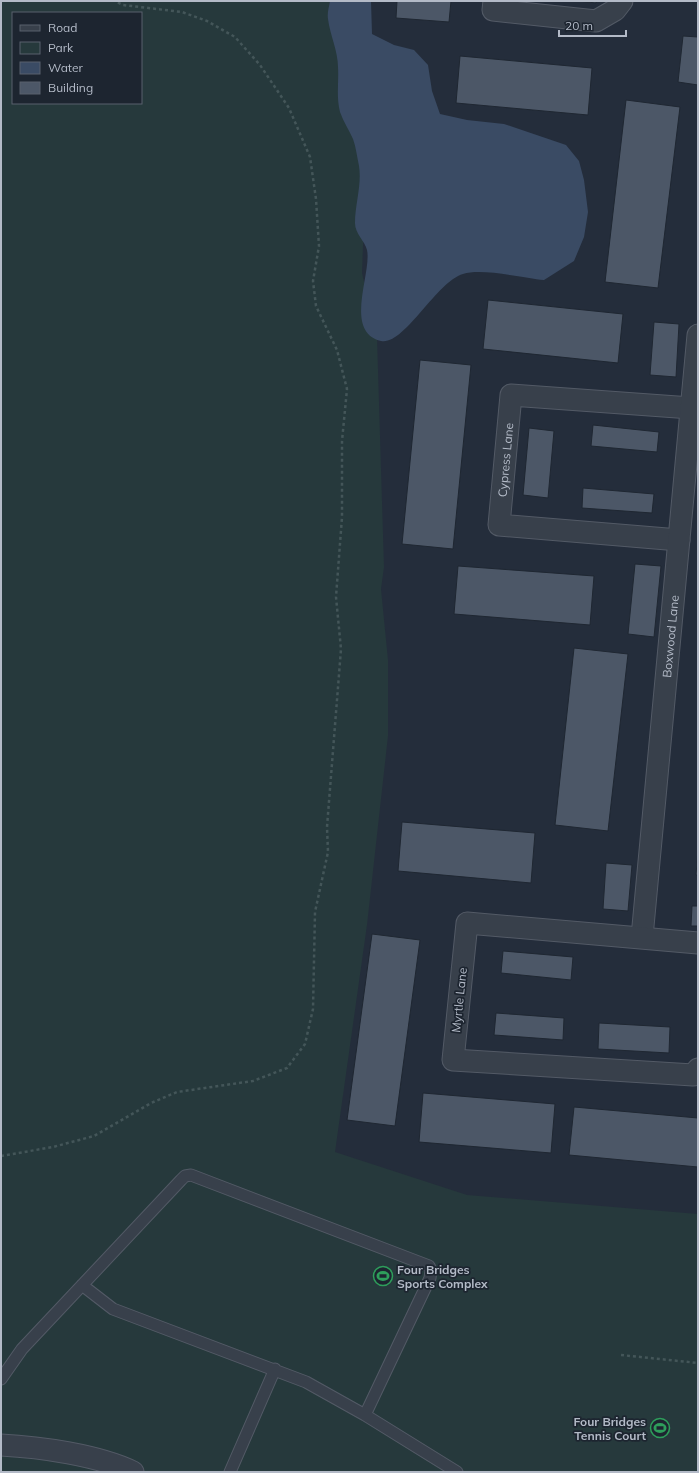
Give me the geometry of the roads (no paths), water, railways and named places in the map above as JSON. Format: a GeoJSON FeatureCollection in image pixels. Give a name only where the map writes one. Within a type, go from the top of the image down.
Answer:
{"type":"FeatureCollection","features":[{"type":"Feature","properties":{"kind":"street"},"geometry":{"type":"LineString","coordinates":[[494,1],[493,10],[596,21],[615,10],[622,1]]}},
{"type":"Feature","properties":{"kind":"street","name":"Boxwood Lane"},"geometry":{"type":"LineString","coordinates":[[642,937],[679,540],[692,473],[691,408],[698,335]]}},
{"type":"Feature","properties":{"kind":"street","name":"Cypress Lane"},"geometry":{"type":"LineString","coordinates":[[679,540],[499,525],[501,502],[511,395],[691,408]]}},
{"type":"Feature","properties":{"kind":"street","name":"Myrtle Lane"},"geometry":{"type":"LineString","coordinates":[[698,943],[642,937],[467,924],[453,1060],[693,1075],[698,1069]]}},
{"type":"Feature","properties":{"kind":"street"},"geometry":{"type":"LineString","coordinates":[[1,1445],[34,1447],[119,1465],[133,1472]]}},
{"type":"Feature","properties":{"kind":"lane"},"geometry":{"type":"LineString","coordinates":[[1,1379],[22,1349],[181,1180],[185,1176],[191,1175],[428,1266],[431,1270],[430,1278],[365,1415]]}},
{"type":"Feature","properties":{"kind":"lane"},"geometry":{"type":"LineString","coordinates":[[82,1285],[113,1309],[143,1322],[275,1369],[306,1382],[365,1415],[457,1472]]}},
{"type":"Feature","properties":{"kind":"lane"},"geometry":{"type":"LineString","coordinates":[[230,1472],[275,1369]]}},
{"type":"Feature","properties":{"kind":"water"},"geometry":{"type":"Polygon","coordinates":[[[330,1],[371,1],[372,34],[394,45],[414,50],[428,65],[432,91],[440,114],[467,120],[504,124],[566,145],[579,161],[584,180],[588,212],[584,237],[574,261],[544,280],[481,272],[463,274],[453,279],[442,289],[400,334],[390,340],[381,341],[370,335],[363,326],[361,314],[367,250],[355,227],[360,173],[353,139],[340,112],[338,95],[338,61],[328,17],[330,1]]]}},
{"type":"Feature","properties":{"kind":"place","name":"Four Bridges Sports Complex"},"geometry":{"type":"Point","coordinates":[383,1276]}},
{"type":"Feature","properties":{"kind":"place","name":"Four Bridges Tennis Court"},"geometry":{"type":"Point","coordinates":[660,1428]}}]}
